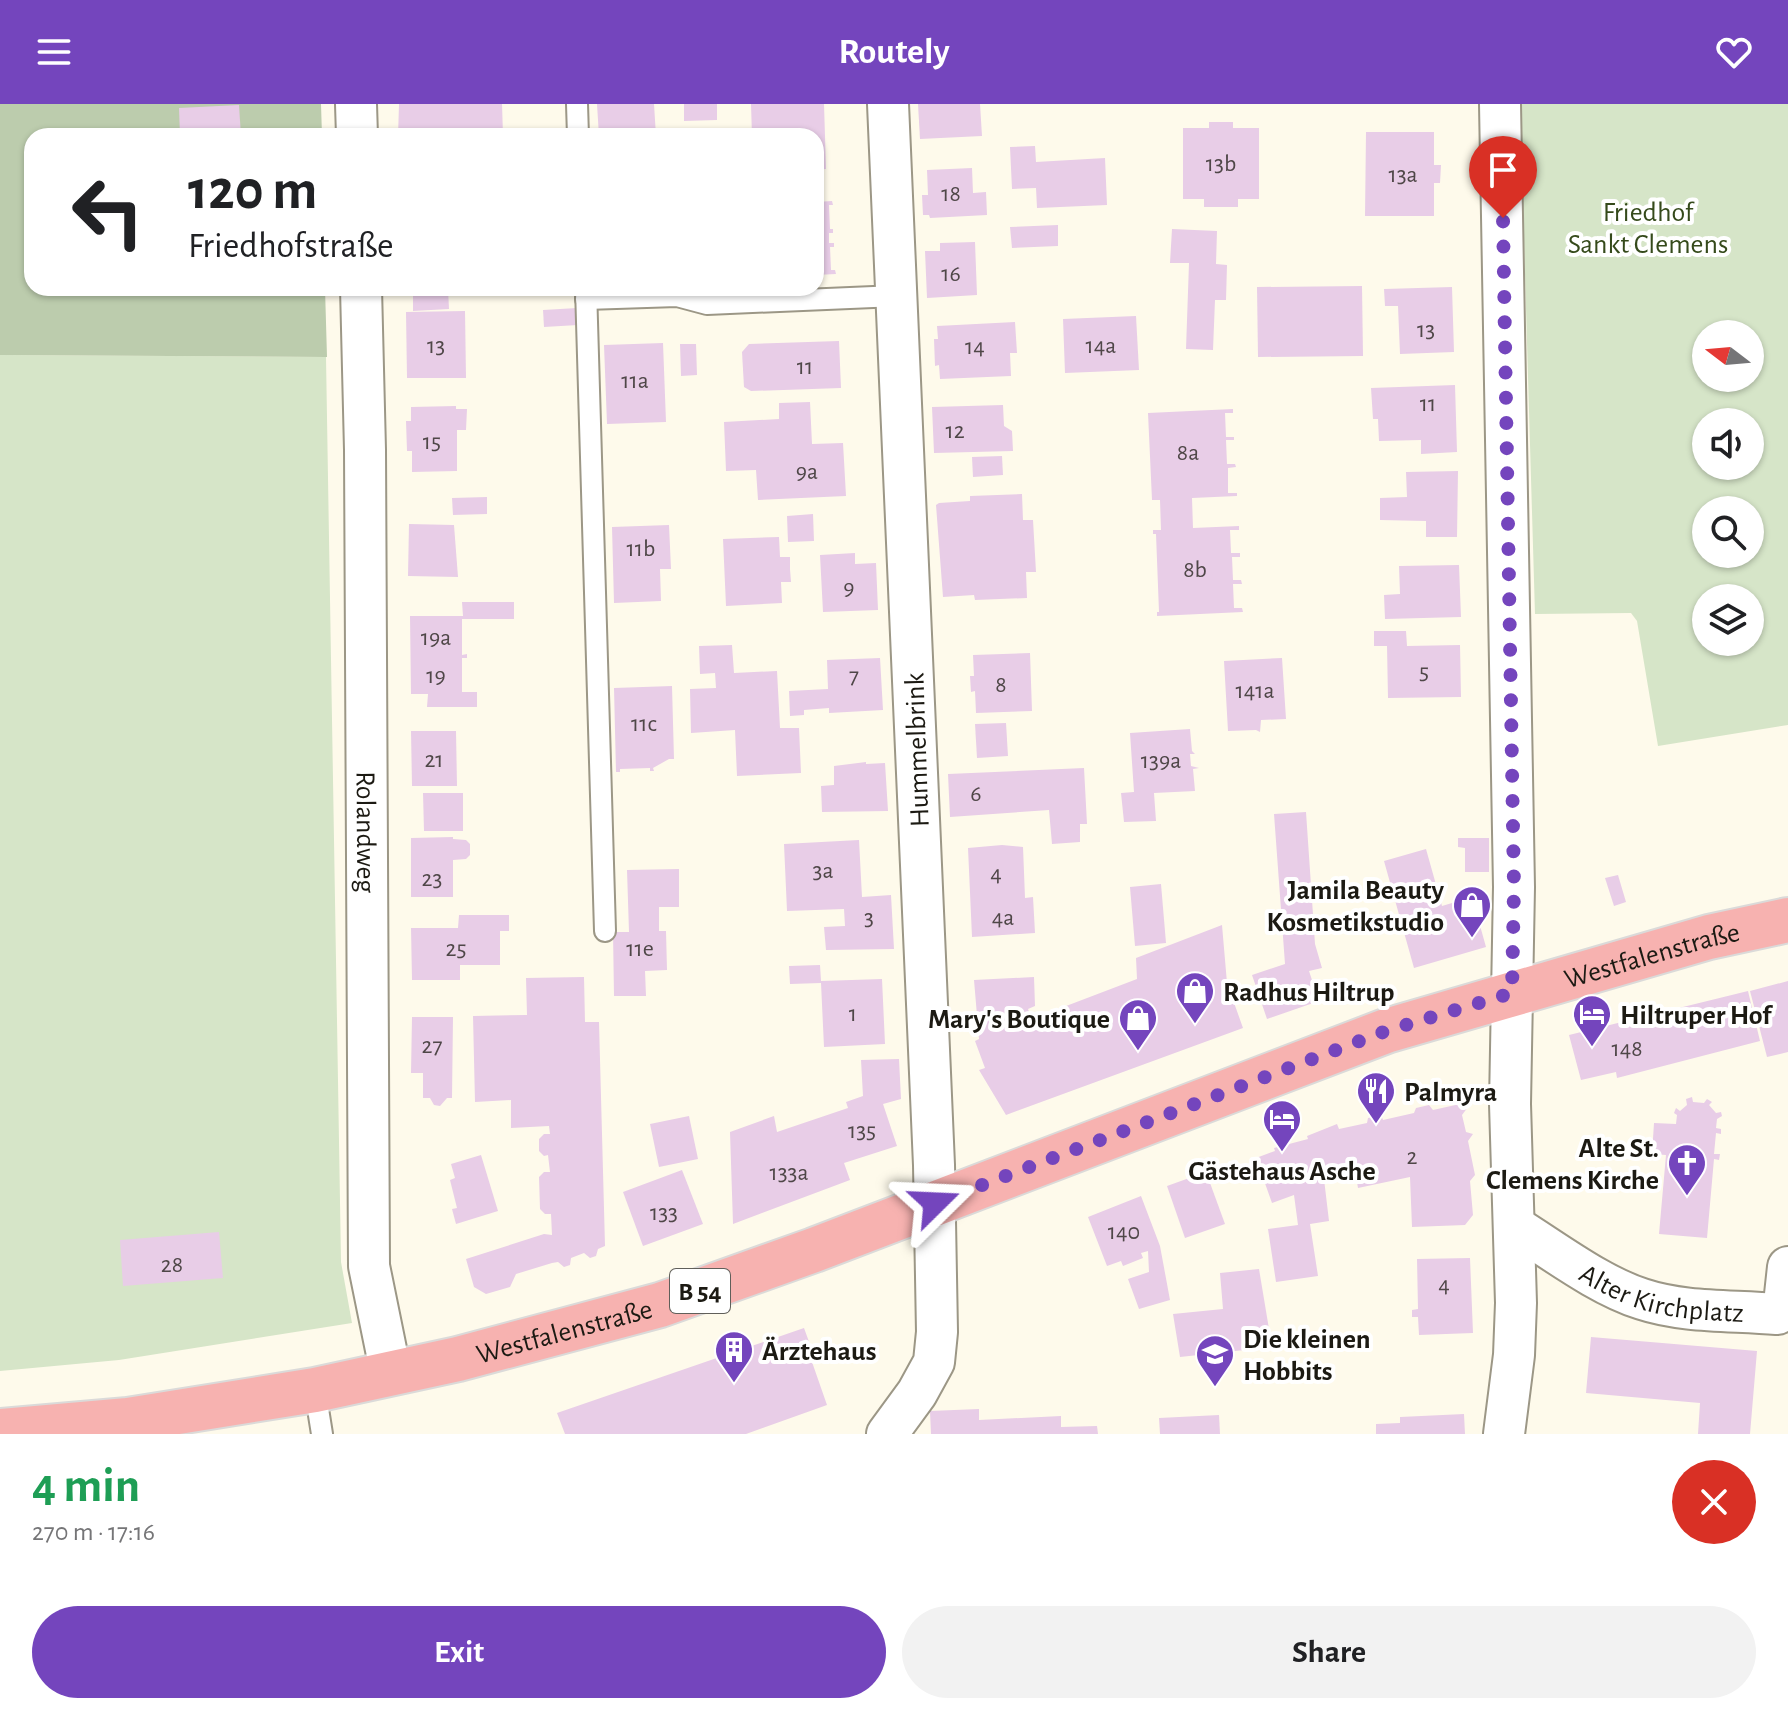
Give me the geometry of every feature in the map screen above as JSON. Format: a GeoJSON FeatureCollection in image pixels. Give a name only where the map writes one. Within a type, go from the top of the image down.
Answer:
{"type":"FeatureCollection","features":[{"type":"Feature","properties":{"kind":"main road","name":"Westfalenstraße"},"geometry":{"type":"LineString","coordinates":[[0,1431],[128,1427],[458,1359],[660,1305],[1386,1031],[1709,937],[1788,920]]}},
{"type":"Feature","properties":{"kind":"street"},"geometry":{"type":"LineString","coordinates":[[356,104],[357,128]]}},
{"type":"Feature","properties":{"kind":"street","name":"Hummelbrink"},"geometry":{"type":"LineString","coordinates":[[887,1434],[917,1393],[934,1362],[937,1332],[935,1203],[888,104]]}},
{"type":"Feature","properties":{"kind":"street"},"geometry":{"type":"LineString","coordinates":[[1500,104],[1514,898],[1510,1104],[1514,1342],[1504,1434]]}},
{"type":"Feature","properties":{"kind":"street","name":"Rolandweg"},"geometry":{"type":"LineString","coordinates":[[361,296],[365,450],[369,1266],[391,1374]]}},
{"type":"Feature","properties":{"kind":"street","name":"Alter Kirchplatz"},"geometry":{"type":"LineString","coordinates":[[1514,1226],[1618,1290],[1643,1300],[1676,1306],[1777,1314],[1784,1304],[1788,1267]]}},
{"type":"Feature","properties":{"kind":"lane"},"geometry":{"type":"LineString","coordinates":[[577,104],[578,128]]}},
{"type":"Feature","properties":{"kind":"lane"},"geometry":{"type":"LineString","coordinates":[[586,296],[605,931]]}},
{"type":"Feature","properties":{"kind":"lane"},"geometry":{"type":"LineString","coordinates":[[677,296],[707,304],[897,296]]}},
{"type":"Feature","properties":{"kind":"lane"},"geometry":{"type":"LineString","coordinates":[[315,1390],[322,1434]]}},
{"type":"Feature","properties":{"kind":"green space"},"geometry":{"type":"Polygon","coordinates":[[[0,104],[321,104],[322,128],[24,128],[24,296],[325,296],[327,357],[0,355],[0,104]]]}},
{"type":"Feature","properties":{"kind":"green space","name":"Friedhof Sankt Clemens"},"geometry":{"type":"Polygon","coordinates":[[[1520,104],[1788,104],[1788,725],[1658,746],[1637,621],[1631,613],[1535,614],[1520,104]]]}},
{"type":"Feature","properties":{"kind":"green space"},"geometry":{"type":"Polygon","coordinates":[[[0,355],[326,357],[341,1262],[352,1323],[119,1360],[0,1371],[0,355]]]}},
{"type":"Feature","properties":{"kind":"building"},"geometry":{"type":"Polygon","coordinates":[[[399,104],[502,104],[503,128],[398,128],[399,104]]]}},
{"type":"Feature","properties":{"kind":"building"},"geometry":{"type":"Polygon","coordinates":[[[597,104],[654,104],[656,128],[598,128],[597,104]]]}},
{"type":"Feature","properties":{"kind":"building"},"geometry":{"type":"Polygon","coordinates":[[[684,104],[717,104],[717,120],[684,121],[684,104]]]}},
{"type":"Feature","properties":{"kind":"building"},"geometry":{"type":"Polygon","coordinates":[[[751,104],[824,104],[826,169],[824,128],[752,128],[751,104]]]}},
{"type":"Feature","properties":{"kind":"building"},"geometry":{"type":"Polygon","coordinates":[[[918,104],[980,104],[982,136],[920,139],[918,104]]]}},
{"type":"Feature","properties":{"kind":"building"},"geometry":{"type":"Polygon","coordinates":[[[239,105],[240,128],[180,128],[179,108],[239,105]]]}},
{"type":"Feature","properties":{"kind":"building"},"geometry":{"type":"Polygon","coordinates":[[[1209,122],[1233,122],[1233,128],[1259,128],[1259,199],[1238,199],[1238,207],[1204,207],[1204,199],[1183,199],[1183,128],[1209,128],[1209,122]]]}},
{"type":"Feature","properties":{"kind":"building"},"geometry":{"type":"Polygon","coordinates":[[[1366,132],[1434,132],[1434,165],[1441,165],[1440,183],[1434,183],[1434,216],[1365,216],[1366,132]]]}},
{"type":"Feature","properties":{"kind":"building"},"geometry":{"type":"Polygon","coordinates":[[[1035,146],[1036,162],[1105,158],[1107,205],[1037,208],[1036,188],[1012,189],[1010,147],[1035,146]]]}},
{"type":"Feature","properties":{"kind":"building"},"geometry":{"type":"Polygon","coordinates":[[[972,168],[973,193],[986,192],[987,215],[930,218],[923,215],[922,195],[928,195],[927,170],[972,168]]]}},
{"type":"Feature","properties":{"kind":"building"},"geometry":{"type":"Polygon","coordinates":[[[832,201],[833,205],[829,205],[830,229],[833,233],[829,233],[829,243],[834,243],[834,247],[830,247],[831,270],[835,270],[836,274],[824,275],[824,202],[832,201]]]}},
{"type":"Feature","properties":{"kind":"building"},"geometry":{"type":"Polygon","coordinates":[[[1058,225],[1058,246],[1012,248],[1010,227],[1058,225]]]}},
{"type":"Feature","properties":{"kind":"building"},"geometry":{"type":"Polygon","coordinates":[[[1172,229],[1217,231],[1216,264],[1227,265],[1226,300],[1215,300],[1213,350],[1186,349],[1189,263],[1170,263],[1172,229]]]}},
{"type":"Feature","properties":{"kind":"building"},"geometry":{"type":"Polygon","coordinates":[[[975,242],[977,295],[927,298],[925,251],[940,251],[940,243],[975,242]]]}},
{"type":"Feature","properties":{"kind":"building"},"geometry":{"type":"Polygon","coordinates":[[[1362,286],[1363,356],[1258,357],[1257,287],[1362,286]]]}},
{"type":"Feature","properties":{"kind":"building"},"geometry":{"type":"Polygon","coordinates":[[[1452,287],[1454,352],[1400,354],[1398,306],[1385,306],[1384,289],[1452,287]]]}},
{"type":"Feature","properties":{"kind":"building"},"geometry":{"type":"Polygon","coordinates":[[[413,296],[448,296],[449,309],[413,311],[413,296]]]}},
{"type":"Feature","properties":{"kind":"building"},"geometry":{"type":"Polygon","coordinates":[[[577,308],[578,325],[544,327],[543,310],[577,308]]]}},
{"type":"Feature","properties":{"kind":"building"},"geometry":{"type":"Polygon","coordinates":[[[465,311],[466,378],[407,378],[406,312],[465,311]]]}},
{"type":"Feature","properties":{"kind":"building"},"geometry":{"type":"Polygon","coordinates":[[[1136,316],[1139,370],[1065,373],[1063,319],[1136,316]]]}},
{"type":"Feature","properties":{"kind":"building"},"geometry":{"type":"Polygon","coordinates":[[[1015,322],[1017,353],[1010,353],[1011,376],[940,379],[939,365],[935,366],[937,326],[1015,322]]]}},
{"type":"Feature","properties":{"kind":"building"},"geometry":{"type":"Polygon","coordinates":[[[839,341],[841,388],[751,391],[744,387],[742,352],[749,344],[839,341]]]}},
{"type":"Feature","properties":{"kind":"building"},"geometry":{"type":"Polygon","coordinates":[[[663,343],[666,422],[607,424],[604,345],[663,343]]]}},
{"type":"Feature","properties":{"kind":"building"},"geometry":{"type":"Polygon","coordinates":[[[680,344],[696,344],[697,375],[681,376],[680,344]]]}},
{"type":"Feature","properties":{"kind":"building"},"geometry":{"type":"Polygon","coordinates":[[[1455,385],[1457,452],[1421,454],[1421,440],[1379,441],[1378,419],[1373,419],[1371,388],[1455,385]]]}},
{"type":"Feature","properties":{"kind":"building"},"geometry":{"type":"Polygon","coordinates":[[[810,402],[812,444],[843,443],[846,496],[758,500],[756,470],[726,471],[724,422],[779,419],[779,403],[810,402]]]}},
{"type":"Feature","properties":{"kind":"building"},"geometry":{"type":"Polygon","coordinates":[[[1003,405],[1004,426],[1012,431],[1013,451],[934,453],[932,407],[1003,405]]]}},
{"type":"Feature","properties":{"kind":"building"},"geometry":{"type":"Polygon","coordinates":[[[456,406],[456,409],[467,409],[466,430],[457,430],[457,471],[412,472],[412,451],[407,451],[406,421],[411,421],[411,407],[456,406]]]}},
{"type":"Feature","properties":{"kind":"building"},"geometry":{"type":"Polygon","coordinates":[[[1233,409],[1233,413],[1225,413],[1226,437],[1234,437],[1234,440],[1226,440],[1227,464],[1235,464],[1236,467],[1228,468],[1228,493],[1237,493],[1237,496],[1192,498],[1193,528],[1239,526],[1239,530],[1230,530],[1231,553],[1240,553],[1240,557],[1232,557],[1233,580],[1241,580],[1242,584],[1233,584],[1234,608],[1242,608],[1243,612],[1157,616],[1156,534],[1153,530],[1161,530],[1160,500],[1152,500],[1148,413],[1233,409]]]}},
{"type":"Feature","properties":{"kind":"building"},"geometry":{"type":"Polygon","coordinates":[[[1002,456],[1003,475],[973,477],[972,457],[1002,456]]]}},
{"type":"Feature","properties":{"kind":"building"},"geometry":{"type":"Polygon","coordinates":[[[1458,471],[1457,537],[1426,537],[1426,521],[1380,520],[1380,498],[1407,497],[1406,472],[1458,471]]]}},
{"type":"Feature","properties":{"kind":"building"},"geometry":{"type":"Polygon","coordinates":[[[1022,494],[1023,520],[1033,520],[1036,572],[1026,572],[1027,598],[975,600],[974,595],[943,597],[936,505],[970,501],[970,496],[1022,494]]]}},
{"type":"Feature","properties":{"kind":"building"},"geometry":{"type":"Polygon","coordinates":[[[487,497],[487,514],[453,515],[452,498],[487,497]]]}},
{"type":"Feature","properties":{"kind":"building"},"geometry":{"type":"Polygon","coordinates":[[[813,514],[814,541],[788,542],[787,516],[813,514]]]}},
{"type":"Feature","properties":{"kind":"building"},"geometry":{"type":"Polygon","coordinates":[[[409,524],[454,525],[458,577],[408,576],[409,524]]]}},
{"type":"Feature","properties":{"kind":"building"},"geometry":{"type":"Polygon","coordinates":[[[669,525],[671,569],[660,569],[661,601],[614,603],[612,527],[669,525]]]}},
{"type":"Feature","properties":{"kind":"building"},"geometry":{"type":"Polygon","coordinates":[[[779,537],[780,557],[790,557],[791,582],[781,582],[782,603],[726,606],[723,539],[779,537]]]}},
{"type":"Feature","properties":{"kind":"building"},"geometry":{"type":"Polygon","coordinates":[[[855,553],[855,564],[876,563],[878,610],[823,612],[820,555],[855,553]]]}},
{"type":"Feature","properties":{"kind":"building"},"geometry":{"type":"Polygon","coordinates":[[[1459,565],[1461,617],[1385,619],[1384,595],[1400,594],[1399,566],[1459,565]]]}},
{"type":"Feature","properties":{"kind":"building"},"geometry":{"type":"Polygon","coordinates":[[[462,602],[514,602],[514,619],[462,619],[462,655],[467,654],[467,658],[462,658],[462,692],[477,692],[477,707],[427,707],[428,694],[411,694],[410,616],[463,616],[462,602]]]}},
{"type":"Feature","properties":{"kind":"building"},"geometry":{"type":"Polygon","coordinates":[[[1374,631],[1406,631],[1407,646],[1460,645],[1461,697],[1388,698],[1387,646],[1374,646],[1374,631]]]}},
{"type":"Feature","properties":{"kind":"building"},"geometry":{"type":"Polygon","coordinates":[[[732,645],[734,673],[777,671],[780,728],[799,728],[801,773],[737,776],[735,730],[691,733],[690,689],[716,688],[715,673],[700,674],[699,646],[732,645]]]}},
{"type":"Feature","properties":{"kind":"building"},"geometry":{"type":"Polygon","coordinates":[[[1030,653],[1032,711],[976,713],[975,691],[971,692],[970,676],[974,676],[973,655],[1030,653]]]}},
{"type":"Feature","properties":{"kind":"building"},"geometry":{"type":"Polygon","coordinates":[[[880,658],[883,710],[829,713],[829,708],[804,710],[804,715],[790,716],[789,691],[828,689],[827,660],[880,658]]]}},
{"type":"Feature","properties":{"kind":"building"},"geometry":{"type":"Polygon","coordinates":[[[1282,658],[1286,719],[1261,720],[1260,732],[1228,731],[1224,661],[1282,658]]]}},
{"type":"Feature","properties":{"kind":"building"},"geometry":{"type":"Polygon","coordinates":[[[672,686],[674,759],[653,768],[654,771],[650,768],[620,769],[616,772],[614,688],[672,686]]]}},
{"type":"Feature","properties":{"kind":"building"},"geometry":{"type":"Polygon","coordinates":[[[1006,723],[1008,756],[977,758],[975,724],[1006,723]]]}},
{"type":"Feature","properties":{"kind":"building"},"geometry":{"type":"Polygon","coordinates":[[[1190,729],[1195,754],[1190,754],[1191,766],[1199,768],[1193,769],[1195,791],[1154,793],[1156,821],[1124,822],[1121,793],[1134,792],[1130,733],[1190,729]]]}},
{"type":"Feature","properties":{"kind":"building"},"geometry":{"type":"Polygon","coordinates":[[[411,731],[456,731],[457,786],[412,786],[411,731]]]}},
{"type":"Feature","properties":{"kind":"building"},"geometry":{"type":"Polygon","coordinates":[[[885,763],[888,811],[822,812],[821,786],[834,785],[834,766],[885,763]]]}},
{"type":"Feature","properties":{"kind":"building"},"geometry":{"type":"Polygon","coordinates":[[[1084,768],[1087,824],[1080,824],[1080,842],[1052,844],[1049,810],[950,817],[948,774],[1084,768]]]}},
{"type":"Feature","properties":{"kind":"building"},"geometry":{"type":"Polygon","coordinates":[[[423,793],[463,793],[463,831],[424,831],[423,793]]]}},
{"type":"Feature","properties":{"kind":"building"},"geometry":{"type":"Polygon","coordinates":[[[1306,812],[1315,944],[1322,968],[1309,971],[1319,1001],[1267,1019],[1252,975],[1285,964],[1274,814],[1306,812]]]}},
{"type":"Feature","properties":{"kind":"building"},"geometry":{"type":"Polygon","coordinates":[[[453,837],[470,844],[470,855],[466,859],[453,860],[453,897],[411,897],[411,838],[453,837]]]}},
{"type":"Feature","properties":{"kind":"building"},"geometry":{"type":"Polygon","coordinates":[[[1458,838],[1489,838],[1489,872],[1465,872],[1465,848],[1458,847],[1458,838]]]}},
{"type":"Feature","properties":{"kind":"building"},"geometry":{"type":"Polygon","coordinates":[[[859,840],[862,897],[891,895],[894,949],[826,950],[824,927],[845,926],[844,909],[787,911],[784,844],[859,840]]]}},
{"type":"Feature","properties":{"kind":"building"},"geometry":{"type":"Polygon","coordinates":[[[1023,847],[1025,898],[1033,897],[1035,933],[972,937],[968,848],[1023,847]]]}},
{"type":"Feature","properties":{"kind":"building"},"geometry":{"type":"Polygon","coordinates":[[[1426,849],[1442,906],[1472,897],[1486,947],[1414,968],[1384,861],[1426,849]]]}},
{"type":"Feature","properties":{"kind":"building"},"geometry":{"type":"Polygon","coordinates":[[[679,869],[679,907],[659,907],[659,931],[666,931],[667,970],[645,971],[646,996],[614,996],[613,932],[629,932],[627,870],[679,869]]]}},
{"type":"Feature","properties":{"kind":"building"},"geometry":{"type":"Polygon","coordinates":[[[1618,875],[1626,902],[1614,906],[1605,878],[1618,875]]]}},
{"type":"Feature","properties":{"kind":"building"},"geometry":{"type":"Polygon","coordinates":[[[1161,884],[1166,943],[1135,946],[1130,887],[1161,884]]]}},
{"type":"Feature","properties":{"kind":"building"},"geometry":{"type":"Polygon","coordinates":[[[459,915],[509,915],[509,931],[500,931],[500,965],[460,965],[460,980],[412,980],[411,928],[458,928],[459,915]]]}},
{"type":"Feature","properties":{"kind":"building"},"geometry":{"type":"Polygon","coordinates":[[[1222,925],[1227,983],[1243,1028],[1006,1115],[979,1070],[985,1068],[975,1041],[979,1039],[974,980],[1034,977],[1035,1006],[1028,1009],[1032,1019],[1137,979],[1136,958],[1222,925]]]}},
{"type":"Feature","properties":{"kind":"building"},"geometry":{"type":"Polygon","coordinates":[[[820,965],[821,981],[882,979],[885,1044],[824,1047],[821,983],[790,984],[789,966],[820,965]]]}},
{"type":"Feature","properties":{"kind":"building"},"geometry":{"type":"Polygon","coordinates":[[[584,977],[585,1022],[599,1022],[605,1246],[598,1249],[596,1256],[590,1258],[584,1253],[571,1258],[570,1265],[564,1267],[558,1262],[516,1274],[510,1287],[486,1294],[474,1287],[466,1259],[544,1234],[552,1235],[551,1214],[545,1214],[540,1209],[539,1177],[544,1172],[550,1172],[548,1155],[544,1156],[539,1151],[539,1139],[544,1134],[550,1134],[549,1126],[511,1128],[511,1100],[475,1102],[473,1016],[527,1015],[526,978],[584,977]]]}},
{"type":"Feature","properties":{"kind":"building"},"geometry":{"type":"Polygon","coordinates":[[[1788,981],[1788,1052],[1767,1057],[1750,991],[1788,981]]]}},
{"type":"Feature","properties":{"kind":"building"},"geometry":{"type":"Polygon","coordinates":[[[1748,991],[1760,1041],[1617,1078],[1616,1072],[1581,1080],[1569,1035],[1748,991]]]}},
{"type":"Feature","properties":{"kind":"building"},"geometry":{"type":"Polygon","coordinates":[[[412,1017],[453,1017],[452,1098],[447,1098],[440,1106],[434,1105],[430,1098],[423,1098],[423,1073],[411,1073],[412,1017]]]}},
{"type":"Feature","properties":{"kind":"building"},"geometry":{"type":"Polygon","coordinates":[[[899,1059],[901,1099],[883,1104],[897,1146],[844,1163],[850,1180],[733,1224],[730,1132],[774,1116],[777,1132],[848,1108],[846,1102],[863,1096],[861,1060],[899,1059]]]}},
{"type":"Feature","properties":{"kind":"building","name":"Alte St. Clemens Kirche"},"geometry":{"type":"Polygon","coordinates":[[[1692,1097],[1693,1102],[1704,1103],[1707,1099],[1712,1102],[1709,1105],[1716,1113],[1721,1112],[1722,1116],[1717,1119],[1716,1128],[1721,1129],[1721,1134],[1716,1133],[1714,1154],[1720,1154],[1719,1160],[1714,1159],[1707,1238],[1659,1234],[1666,1155],[1652,1154],[1654,1123],[1676,1124],[1676,1108],[1680,1111],[1687,1105],[1686,1099],[1692,1097]]]}},
{"type":"Feature","properties":{"kind":"building"},"geometry":{"type":"Polygon","coordinates":[[[1460,1104],[1468,1107],[1462,1115],[1466,1132],[1473,1134],[1468,1141],[1475,1175],[1470,1181],[1473,1215],[1465,1225],[1412,1227],[1410,1177],[1358,1188],[1355,1170],[1324,1179],[1329,1221],[1310,1224],[1318,1276],[1276,1282],[1268,1229],[1298,1225],[1294,1195],[1272,1203],[1256,1158],[1275,1151],[1274,1148],[1308,1139],[1307,1136],[1337,1124],[1339,1129],[1367,1123],[1368,1118],[1381,1115],[1383,1120],[1414,1113],[1416,1108],[1429,1105],[1433,1110],[1460,1104]]]}},
{"type":"Feature","properties":{"kind":"building"},"geometry":{"type":"Polygon","coordinates":[[[689,1116],[698,1159],[659,1167],[650,1124],[689,1116]]]}},
{"type":"Feature","properties":{"kind":"building"},"geometry":{"type":"Polygon","coordinates":[[[481,1155],[498,1211],[456,1224],[452,1209],[457,1208],[450,1180],[455,1178],[451,1164],[481,1155]]]}},
{"type":"Feature","properties":{"kind":"building"},"geometry":{"type":"Polygon","coordinates":[[[682,1170],[703,1224],[643,1246],[623,1192],[682,1170]]]}},
{"type":"Feature","properties":{"kind":"building"},"geometry":{"type":"Polygon","coordinates":[[[1206,1172],[1225,1224],[1185,1238],[1167,1186],[1206,1172]]]}},
{"type":"Feature","properties":{"kind":"building"},"geometry":{"type":"Polygon","coordinates":[[[1141,1196],[1160,1246],[1170,1300],[1139,1309],[1128,1279],[1149,1272],[1148,1251],[1141,1253],[1143,1258],[1123,1266],[1121,1261],[1107,1266],[1088,1217],[1141,1196]]]}},
{"type":"Feature","properties":{"kind":"building"},"geometry":{"type":"Polygon","coordinates":[[[219,1232],[223,1278],[123,1286],[120,1240],[219,1232]]]}},
{"type":"Feature","properties":{"kind":"building"},"geometry":{"type":"Polygon","coordinates":[[[1470,1258],[1473,1333],[1419,1335],[1418,1317],[1412,1317],[1412,1310],[1418,1309],[1417,1259],[1470,1258]]]}},
{"type":"Feature","properties":{"kind":"building"},"geometry":{"type":"Polygon","coordinates":[[[1259,1269],[1272,1347],[1180,1357],[1173,1314],[1223,1309],[1220,1273],[1259,1269]]]}},
{"type":"Feature","properties":{"kind":"building","name":"Ärztehaus"},"geometry":{"type":"Polygon","coordinates":[[[804,1328],[827,1405],[746,1434],[565,1434],[557,1413],[804,1328]]]}},
{"type":"Feature","properties":{"kind":"building"},"geometry":{"type":"Polygon","coordinates":[[[1591,1337],[1757,1351],[1750,1434],[1698,1434],[1700,1403],[1586,1393],[1591,1337]]]}},
{"type":"Feature","properties":{"kind":"building"},"geometry":{"type":"Polygon","coordinates":[[[979,1409],[979,1420],[1061,1416],[1061,1427],[1097,1426],[1098,1434],[931,1434],[930,1411],[979,1409]]]}},
{"type":"Feature","properties":{"kind":"building"},"geometry":{"type":"Polygon","coordinates":[[[1464,1414],[1465,1434],[1376,1434],[1376,1424],[1400,1423],[1400,1417],[1464,1414]]]}},
{"type":"Feature","properties":{"kind":"building"},"geometry":{"type":"Polygon","coordinates":[[[1219,1415],[1220,1434],[1160,1434],[1159,1418],[1219,1415]]]}},
{"type":"Feature","properties":{"kind":"place","name":"Jamila Beauty Kosmetikstudio"},"geometry":{"type":"Point","coordinates":[1472,939]}},
{"type":"Feature","properties":{"kind":"place","name":"Radhus Hiltrup"},"geometry":{"type":"Point","coordinates":[1195,1025]}},
{"type":"Feature","properties":{"kind":"place","name":"Hiltruper Hof"},"geometry":{"type":"Point","coordinates":[1592,1048]}},
{"type":"Feature","properties":{"kind":"place","name":"Mary's Boutique"},"geometry":{"type":"Point","coordinates":[1138,1052]}},
{"type":"Feature","properties":{"kind":"place","name":"Palmyra"},"geometry":{"type":"Point","coordinates":[1376,1125]}},
{"type":"Feature","properties":{"kind":"place","name":"Gästehaus Asche"},"geometry":{"type":"Point","coordinates":[1282,1153]}},
{"type":"Feature","properties":{"kind":"place","name":"Alte St. Clemens Kirche"},"geometry":{"type":"Point","coordinates":[1687,1197]}},
{"type":"Feature","properties":{"kind":"place","name":"Ärztehaus"},"geometry":{"type":"Point","coordinates":[734,1384]}},
{"type":"Feature","properties":{"kind":"place","name":"Die kleinen Hobbits"},"geometry":{"type":"Point","coordinates":[1215,1388]}},
{"type":"Feature","properties":{"kind":"route"},"geometry":{"type":"LineString","coordinates":[[935,1203],[1386,1031],[1512,993],[1514,887],[1503,218]]}}]}
